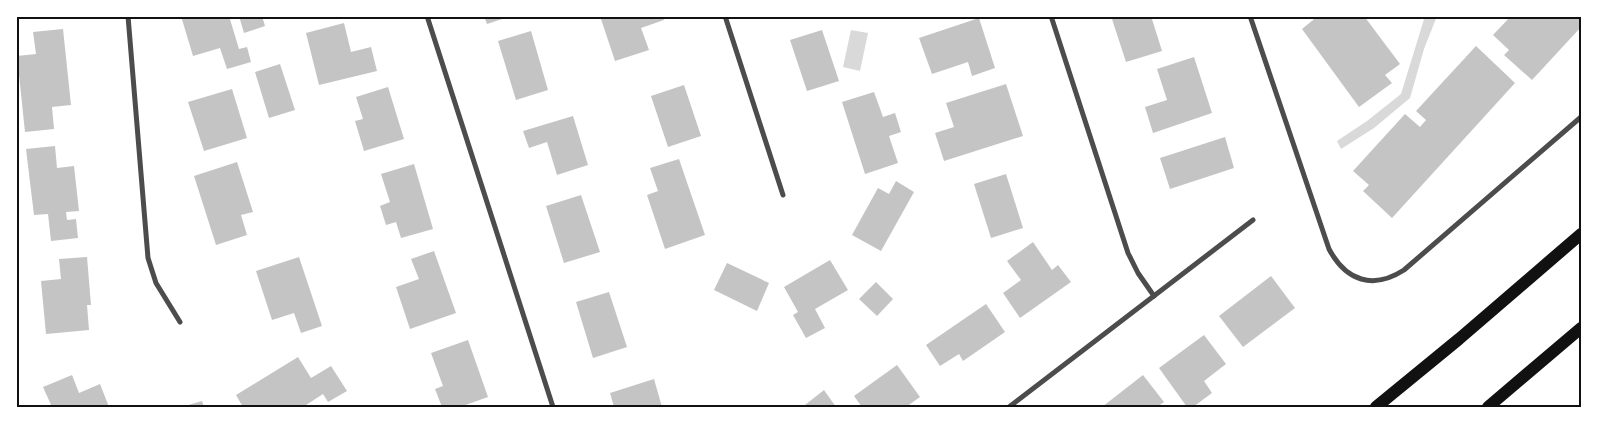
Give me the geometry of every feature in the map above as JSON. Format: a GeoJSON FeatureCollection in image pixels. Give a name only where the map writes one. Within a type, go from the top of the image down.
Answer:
{"type":"FeatureCollection","features":[{"type":"Feature","properties":{"kind":"main road"},"geometry":{"type":"LineString","coordinates":[[1376,407],[1459,340],[1581,234]]}},
{"type":"Feature","properties":{"kind":"main road"},"geometry":{"type":"LineString","coordinates":[[1488,407],[1581,328]]}},
{"type":"Feature","properties":{"kind":"street"},"geometry":{"type":"LineString","coordinates":[[128,16],[148,258],[156,283],[180,322]]}},
{"type":"Feature","properties":{"kind":"street"},"geometry":{"type":"LineString","coordinates":[[428,16],[553,407]]}},
{"type":"Feature","properties":{"kind":"street"},"geometry":{"type":"LineString","coordinates":[[724,16],[783,194]]}},
{"type":"Feature","properties":{"kind":"street"},"geometry":{"type":"LineString","coordinates":[[1051,16],[1128,254],[1154,296]]}},
{"type":"Feature","properties":{"kind":"street"},"geometry":{"type":"LineString","coordinates":[[1250,16],[1329,249],[1340,267],[1347,273],[1362,280],[1380,281],[1396,276],[1581,117]]}},
{"type":"Feature","properties":{"kind":"street"},"geometry":{"type":"LineString","coordinates":[[1009,407],[1252,220]]}},
{"type":"Feature","properties":{"kind":"shaded area"},"geometry":{"type":"Polygon","coordinates":[[[1425,16],[1437,16],[1424,49],[1410,98],[1374,128],[1341,149],[1337,141],[1367,121],[1401,94],[1425,16]]]}},
{"type":"Feature","properties":{"kind":"shaded area"},"geometry":{"type":"Polygon","coordinates":[[[851,30],[868,33],[860,71],[843,67],[851,30]]]}},
{"type":"Feature","properties":{"kind":"building"},"geometry":{"type":"Polygon","coordinates":[[[181,16],[229,16],[239,49],[247,47],[251,62],[227,69],[220,48],[193,56],[181,16]]]}},
{"type":"Feature","properties":{"kind":"building"},"geometry":{"type":"Polygon","coordinates":[[[239,16],[262,16],[265,26],[244,33],[239,16]]]}},
{"type":"Feature","properties":{"kind":"building"},"geometry":{"type":"Polygon","coordinates":[[[484,16],[508,16],[508,17],[487,24],[484,16]]]}},
{"type":"Feature","properties":{"kind":"building"},"geometry":{"type":"Polygon","coordinates":[[[600,16],[662,16],[664,20],[641,28],[649,50],[615,61],[600,16]]]}},
{"type":"Feature","properties":{"kind":"building"},"geometry":{"type":"Polygon","coordinates":[[[1111,16],[1151,16],[1162,51],[1126,62],[1111,16]]]}},
{"type":"Feature","properties":{"kind":"building"},"geometry":{"type":"Polygon","coordinates":[[[1318,16],[1364,16],[1400,64],[1385,75],[1392,83],[1359,107],[1302,29],[1318,16]]]}},
{"type":"Feature","properties":{"kind":"building"},"geometry":{"type":"Polygon","coordinates":[[[1511,16],[1581,16],[1581,27],[1532,80],[1504,55],[1509,50],[1493,35],[1511,16]]]}},
{"type":"Feature","properties":{"kind":"building"},"geometry":{"type":"Polygon","coordinates":[[[979,18],[995,68],[972,76],[968,62],[932,74],[919,38],[979,18]]]}},
{"type":"Feature","properties":{"kind":"building"},"geometry":{"type":"Polygon","coordinates":[[[344,23],[351,52],[371,47],[377,71],[319,85],[306,33],[344,23]]]}},
{"type":"Feature","properties":{"kind":"building"},"geometry":{"type":"Polygon","coordinates":[[[63,29],[71,105],[52,107],[54,129],[25,132],[17,56],[36,54],[33,32],[63,29]]]}},
{"type":"Feature","properties":{"kind":"building"},"geometry":{"type":"Polygon","coordinates":[[[822,30],[839,81],[807,91],[790,40],[822,30]]]}},
{"type":"Feature","properties":{"kind":"building"},"geometry":{"type":"Polygon","coordinates":[[[531,31],[548,90],[516,100],[498,41],[531,31]]]}},
{"type":"Feature","properties":{"kind":"building"},"geometry":{"type":"Polygon","coordinates":[[[1476,46],[1515,83],[1392,218],[1363,191],[1369,185],[1353,171],[1405,114],[1420,127],[1426,120],[1416,111],[1476,46]]]}},
{"type":"Feature","properties":{"kind":"building"},"geometry":{"type":"Polygon","coordinates":[[[1194,57],[1212,113],[1153,133],[1145,107],[1167,100],[1157,69],[1194,57]]]}},
{"type":"Feature","properties":{"kind":"building"},"geometry":{"type":"Polygon","coordinates":[[[280,64],[295,110],[269,118],[255,72],[280,64]]]}},
{"type":"Feature","properties":{"kind":"building"},"geometry":{"type":"Polygon","coordinates":[[[1006,84],[1023,136],[944,161],[935,133],[954,127],[946,103],[1006,84]]]}},
{"type":"Feature","properties":{"kind":"building"},"geometry":{"type":"Polygon","coordinates":[[[684,85],[701,136],[668,147],[651,96],[684,85]]]}},
{"type":"Feature","properties":{"kind":"building"},"geometry":{"type":"Polygon","coordinates":[[[388,87],[404,139],[364,151],[355,121],[363,119],[356,97],[388,87]]]}},
{"type":"Feature","properties":{"kind":"building"},"geometry":{"type":"Polygon","coordinates":[[[232,89],[247,138],[204,151],[188,102],[232,89]]]}},
{"type":"Feature","properties":{"kind":"building"},"geometry":{"type":"Polygon","coordinates":[[[874,92],[883,117],[895,113],[901,132],[889,136],[898,163],[865,174],[842,102],[874,92]]]}},
{"type":"Feature","properties":{"kind":"building"},"geometry":{"type":"Polygon","coordinates":[[[573,116],[588,165],[557,175],[547,142],[529,148],[523,131],[573,116]]]}},
{"type":"Feature","properties":{"kind":"building"},"geometry":{"type":"Polygon","coordinates":[[[1225,137],[1234,168],[1170,189],[1160,158],[1225,137]]]}},
{"type":"Feature","properties":{"kind":"building"},"geometry":{"type":"Polygon","coordinates":[[[55,146],[57,168],[74,166],[79,211],[66,212],[67,220],[76,219],[78,238],[51,241],[48,214],[34,215],[26,149],[55,146]]]}},
{"type":"Feature","properties":{"kind":"building"},"geometry":{"type":"Polygon","coordinates":[[[679,159],[705,235],[665,249],[647,195],[658,191],[650,168],[679,159]]]}},
{"type":"Feature","properties":{"kind":"building"},"geometry":{"type":"Polygon","coordinates":[[[237,162],[253,212],[241,215],[247,235],[216,245],[194,176],[237,162]]]}},
{"type":"Feature","properties":{"kind":"building"},"geometry":{"type":"Polygon","coordinates":[[[414,164],[433,229],[401,238],[396,222],[386,225],[380,206],[390,202],[381,174],[414,164]]]}},
{"type":"Feature","properties":{"kind":"building"},"geometry":{"type":"Polygon","coordinates":[[[1006,174],[1023,228],[991,238],[974,184],[1006,174]]]}},
{"type":"Feature","properties":{"kind":"building"},"geometry":{"type":"Polygon","coordinates":[[[896,181],[914,192],[881,251],[852,235],[878,188],[889,194],[896,181]]]}},
{"type":"Feature","properties":{"kind":"building"},"geometry":{"type":"Polygon","coordinates":[[[581,195],[600,252],[564,263],[546,206],[581,195]]]}},
{"type":"Feature","properties":{"kind":"building"},"geometry":{"type":"Polygon","coordinates":[[[1033,242],[1052,270],[1058,265],[1071,282],[1020,318],[1003,293],[1021,280],[1007,261],[1033,242]]]}},
{"type":"Feature","properties":{"kind":"building"},"geometry":{"type":"Polygon","coordinates":[[[434,251],[456,313],[410,329],[396,287],[419,279],[411,259],[434,251]]]}},
{"type":"Feature","properties":{"kind":"building"},"geometry":{"type":"Polygon","coordinates":[[[87,257],[91,305],[87,305],[89,330],[46,334],[41,281],[61,279],[59,259],[87,257]]]}},
{"type":"Feature","properties":{"kind":"building"},"geometry":{"type":"Polygon","coordinates":[[[299,257],[322,326],[301,333],[294,313],[272,320],[256,271],[299,257]]]}},
{"type":"Feature","properties":{"kind":"building"},"geometry":{"type":"Polygon","coordinates":[[[830,260],[848,290],[815,309],[825,328],[806,338],[793,315],[798,312],[784,287],[830,260]]]}},
{"type":"Feature","properties":{"kind":"building"},"geometry":{"type":"Polygon","coordinates":[[[727,263],[769,283],[757,311],[714,290],[727,263]]]}},
{"type":"Feature","properties":{"kind":"building"},"geometry":{"type":"Polygon","coordinates":[[[1271,276],[1295,308],[1243,347],[1219,316],[1271,276]]]}},
{"type":"Feature","properties":{"kind":"building"},"geometry":{"type":"Polygon","coordinates":[[[876,282],[893,299],[877,316],[859,299],[876,282]]]}},
{"type":"Feature","properties":{"kind":"building"},"geometry":{"type":"Polygon","coordinates":[[[609,292],[627,347],[593,358],[576,302],[609,292]]]}},
{"type":"Feature","properties":{"kind":"building"},"geometry":{"type":"Polygon","coordinates":[[[986,304],[1005,332],[963,361],[959,354],[940,366],[926,345],[986,304]]]}},
{"type":"Feature","properties":{"kind":"building"},"geometry":{"type":"Polygon","coordinates":[[[1204,335],[1226,364],[1204,381],[1212,393],[1193,407],[1187,407],[1159,368],[1204,335]]]}},
{"type":"Feature","properties":{"kind":"building"},"geometry":{"type":"Polygon","coordinates":[[[468,340],[488,397],[460,407],[442,407],[435,389],[443,386],[431,353],[468,340]]]}},
{"type":"Feature","properties":{"kind":"building"},"geometry":{"type":"Polygon","coordinates":[[[298,357],[311,378],[331,366],[347,391],[328,402],[323,394],[303,407],[243,407],[236,395],[298,357]]]}},
{"type":"Feature","properties":{"kind":"building"},"geometry":{"type":"Polygon","coordinates":[[[897,365],[920,397],[906,407],[862,407],[854,396],[897,365]]]}},
{"type":"Feature","properties":{"kind":"building"},"geometry":{"type":"Polygon","coordinates":[[[72,375],[79,393],[100,384],[109,407],[52,407],[43,387],[72,375]]]}},
{"type":"Feature","properties":{"kind":"building"},"geometry":{"type":"Polygon","coordinates":[[[1143,375],[1164,402],[1157,407],[1102,407],[1143,375]]]}},
{"type":"Feature","properties":{"kind":"building"},"geometry":{"type":"Polygon","coordinates":[[[654,379],[662,407],[614,407],[610,393],[654,379]]]}},
{"type":"Feature","properties":{"kind":"building"},"geometry":{"type":"Polygon","coordinates":[[[824,390],[836,407],[806,407],[805,405],[824,390]]]}},
{"type":"Feature","properties":{"kind":"building"},"geometry":{"type":"Polygon","coordinates":[[[202,401],[204,407],[185,407],[185,406],[202,401]]]}}]}
